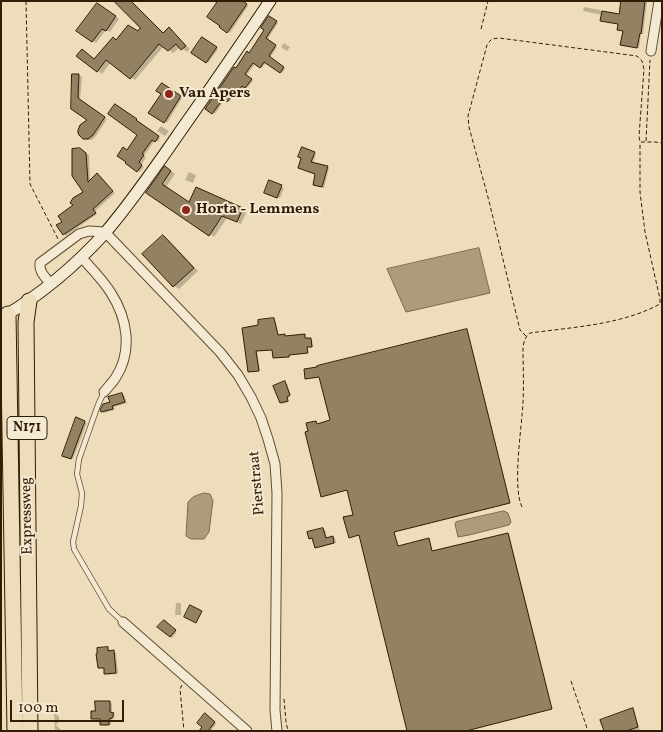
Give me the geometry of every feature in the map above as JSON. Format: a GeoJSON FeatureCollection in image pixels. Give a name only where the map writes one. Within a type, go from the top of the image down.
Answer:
{"type":"FeatureCollection","features":[{"type":"Feature","properties":{"kind":"highway","name":"Expressweg"},"geometry":{"type":"LineString","coordinates":[[29,301],[26,332],[30,731]]}},
{"type":"Feature","properties":{"kind":"highway","name":"Expressweg"},"geometry":{"type":"LineString","coordinates":[[5,316],[15,731]]}},
{"type":"Feature","properties":{"kind":"street"},"geometry":{"type":"LineString","coordinates":[[5,316],[29,301],[81,257],[105,232],[146,180],[270,1]]}},
{"type":"Feature","properties":{"kind":"street"},"geometry":{"type":"LineString","coordinates":[[651,51],[658,1]]}},
{"type":"Feature","properties":{"kind":"street"},"geometry":{"type":"LineString","coordinates":[[50,283],[42,273],[40,263],[79,234],[89,231],[105,232]]}},
{"type":"Feature","properties":{"kind":"street","name":"Pierstraat"},"geometry":{"type":"LineString","coordinates":[[105,232],[220,352],[238,375],[251,397],[268,438],[274,464],[277,493],[275,710],[278,731]]}},
{"type":"Feature","properties":{"kind":"street"},"geometry":{"type":"LineString","coordinates":[[81,257],[110,291],[120,309],[126,328],[127,347],[123,363],[116,377],[104,392]]}},
{"type":"Feature","properties":{"kind":"street"},"geometry":{"type":"LineString","coordinates":[[123,622],[247,731]]}},
{"type":"Feature","properties":{"kind":"lane"},"geometry":{"type":"LineString","coordinates":[[104,392],[79,459],[77,474],[82,493],[73,542],[74,549],[109,609],[123,622]]}},
{"type":"Feature","properties":{"kind":"path"},"geometry":{"type":"LineString","coordinates":[[26,1],[30,184],[62,246]]}},
{"type":"Feature","properties":{"kind":"path"},"geometry":{"type":"LineString","coordinates":[[481,29],[488,1]]}},
{"type":"Feature","properties":{"kind":"path"},"geometry":{"type":"LineString","coordinates":[[522,507],[517,477],[524,400],[523,347],[526,336],[530,333],[600,324],[648,310],[660,304],[645,232],[640,192],[639,136],[644,68],[642,60],[637,56],[499,38],[492,39],[489,42],[484,53],[468,116],[469,127],[520,330],[526,336]]}},
{"type":"Feature","properties":{"kind":"path"},"geometry":{"type":"LineString","coordinates":[[646,142],[651,51]]}},
{"type":"Feature","properties":{"kind":"path"},"geometry":{"type":"LineString","coordinates":[[640,142],[662,143]]}},
{"type":"Feature","properties":{"kind":"path"},"geometry":{"type":"LineString","coordinates":[[184,731],[180,689],[186,678]]}},
{"type":"Feature","properties":{"kind":"path"},"geometry":{"type":"LineString","coordinates":[[571,681],[588,731]]}},
{"type":"Feature","properties":{"kind":"path"},"geometry":{"type":"LineString","coordinates":[[284,698],[288,731]]}},
{"type":"Feature","properties":{"kind":"shaded area"},"geometry":{"type":"Polygon","coordinates":[[[479,248],[490,293],[406,312],[387,269],[479,248]]]}},
{"type":"Feature","properties":{"kind":"shaded area"},"geometry":{"type":"Polygon","coordinates":[[[204,493],[210,494],[213,501],[209,532],[204,539],[191,539],[186,536],[188,502],[193,497],[204,493]]]}},
{"type":"Feature","properties":{"kind":"shaded area"},"geometry":{"type":"Polygon","coordinates":[[[504,511],[508,513],[511,522],[509,525],[458,537],[456,522],[504,511]]]}},
{"type":"Feature","properties":{"kind":"building"},"geometry":{"type":"Polygon","coordinates":[[[114,1],[131,1],[163,33],[169,27],[186,46],[181,50],[176,44],[168,51],[159,44],[130,79],[106,60],[97,72],[76,56],[82,49],[94,59],[113,37],[116,40],[128,25],[138,31],[140,28],[114,1]]]}},
{"type":"Feature","properties":{"kind":"building"},"geometry":{"type":"Polygon","coordinates":[[[218,1],[243,1],[247,4],[227,33],[207,17],[218,1]]]}},
{"type":"Feature","properties":{"kind":"building"},"geometry":{"type":"Polygon","coordinates":[[[621,1],[645,1],[641,34],[637,48],[620,45],[623,31],[617,30],[618,24],[600,21],[602,11],[619,14],[621,1]]]}},
{"type":"Feature","properties":{"kind":"building"},"geometry":{"type":"Polygon","coordinates":[[[97,3],[116,16],[106,31],[102,29],[92,42],[76,31],[97,3]]]}},
{"type":"Feature","properties":{"kind":"building"},"geometry":{"type":"Polygon","coordinates":[[[269,16],[277,21],[266,38],[276,45],[269,56],[284,67],[280,73],[264,62],[260,68],[253,63],[245,74],[252,79],[245,88],[242,86],[237,93],[235,91],[227,102],[223,99],[212,114],[205,109],[234,67],[236,68],[247,51],[249,53],[264,30],[261,28],[269,16]]]}},
{"type":"Feature","properties":{"kind":"building"},"geometry":{"type":"Polygon","coordinates":[[[202,37],[217,47],[206,63],[191,53],[202,37]]]}},
{"type":"Feature","properties":{"kind":"building"},"geometry":{"type":"Polygon","coordinates":[[[72,74],[79,74],[78,98],[105,117],[93,135],[88,139],[83,139],[78,133],[80,125],[87,120],[71,109],[72,74]]]}},
{"type":"Feature","properties":{"kind":"building"},"geometry":{"type":"Polygon","coordinates":[[[162,83],[181,96],[164,123],[148,113],[161,94],[156,91],[162,83]]]}},
{"type":"Feature","properties":{"kind":"building"},"geometry":{"type":"Polygon","coordinates":[[[115,104],[159,136],[155,142],[152,140],[142,154],[144,155],[139,162],[142,165],[137,172],[117,156],[123,147],[127,150],[137,135],[108,114],[115,104]]]}},
{"type":"Feature","properties":{"kind":"building"},"geometry":{"type":"Polygon","coordinates":[[[302,147],[315,152],[311,162],[328,166],[322,187],[313,185],[315,174],[298,168],[301,158],[298,157],[302,147]]]}},
{"type":"Feature","properties":{"kind":"building"},"geometry":{"type":"Polygon","coordinates":[[[80,148],[86,153],[88,182],[97,173],[113,191],[93,209],[96,213],[63,235],[56,225],[62,222],[58,216],[73,205],[70,203],[73,198],[83,192],[72,176],[72,149],[80,148]]]}},
{"type":"Feature","properties":{"kind":"building"},"geometry":{"type":"Polygon","coordinates":[[[165,166],[171,171],[162,184],[189,202],[196,187],[243,208],[237,222],[222,216],[209,236],[146,193],[165,166]]]}},
{"type":"Feature","properties":{"kind":"building"},"geometry":{"type":"Polygon","coordinates":[[[269,180],[282,185],[277,198],[264,193],[269,180]]]}},
{"type":"Feature","properties":{"kind":"building"},"geometry":{"type":"Polygon","coordinates":[[[163,235],[194,268],[173,287],[142,254],[163,235]]]}},
{"type":"Feature","properties":{"kind":"building"},"geometry":{"type":"Polygon","coordinates":[[[274,318],[278,335],[305,334],[305,338],[311,338],[312,347],[307,347],[308,353],[289,355],[289,357],[273,358],[272,350],[256,351],[259,371],[248,372],[242,328],[258,325],[258,320],[274,318]]]}},
{"type":"Feature","properties":{"kind":"building"},"geometry":{"type":"Polygon","coordinates":[[[467,329],[510,503],[394,532],[398,546],[429,538],[432,551],[508,533],[552,709],[466,731],[407,731],[359,535],[349,538],[343,517],[353,515],[347,490],[321,497],[305,432],[308,431],[306,423],[316,421],[317,424],[330,420],[319,377],[305,379],[304,369],[467,329]]]}},
{"type":"Feature","properties":{"kind":"building"},"geometry":{"type":"Polygon","coordinates":[[[285,381],[290,395],[287,397],[288,401],[280,403],[273,386],[285,381]]]}},
{"type":"Feature","properties":{"kind":"building"},"geometry":{"type":"Polygon","coordinates":[[[122,393],[125,402],[112,406],[113,409],[101,412],[103,404],[110,402],[108,397],[122,393]]]}},
{"type":"Feature","properties":{"kind":"building"},"geometry":{"type":"Polygon","coordinates":[[[76,417],[85,421],[71,459],[62,456],[76,417]]]}},
{"type":"Feature","properties":{"kind":"building"},"geometry":{"type":"Polygon","coordinates":[[[323,528],[326,538],[333,536],[334,543],[315,548],[312,538],[309,539],[307,532],[323,528]]]}},
{"type":"Feature","properties":{"kind":"building"},"geometry":{"type":"Polygon","coordinates":[[[190,605],[202,611],[196,623],[184,617],[190,605]]]}},
{"type":"Feature","properties":{"kind":"building"},"geometry":{"type":"Polygon","coordinates":[[[164,620],[176,630],[170,637],[157,627],[164,620]]]}},
{"type":"Feature","properties":{"kind":"building"},"geometry":{"type":"Polygon","coordinates":[[[108,647],[108,651],[114,650],[116,673],[104,674],[104,668],[98,668],[96,654],[97,648],[108,647]]]}},
{"type":"Feature","properties":{"kind":"building"},"geometry":{"type":"Polygon","coordinates":[[[95,701],[110,701],[110,712],[114,713],[112,718],[109,719],[109,725],[100,725],[100,719],[91,719],[91,711],[95,711],[95,701]]]}},
{"type":"Feature","properties":{"kind":"building"},"geometry":{"type":"Polygon","coordinates":[[[633,708],[638,727],[626,731],[604,731],[600,720],[633,708]]]}},
{"type":"Feature","properties":{"kind":"building"},"geometry":{"type":"Polygon","coordinates":[[[205,713],[215,722],[208,731],[199,731],[202,727],[197,723],[205,713]]]}},
{"type":"Feature","properties":{"kind":"place","name":"Van Apers"},"geometry":{"type":"Point","coordinates":[169,94]}},
{"type":"Feature","properties":{"kind":"place","name":"Horta - Lemmens"},"geometry":{"type":"Point","coordinates":[186,210]}}]}
